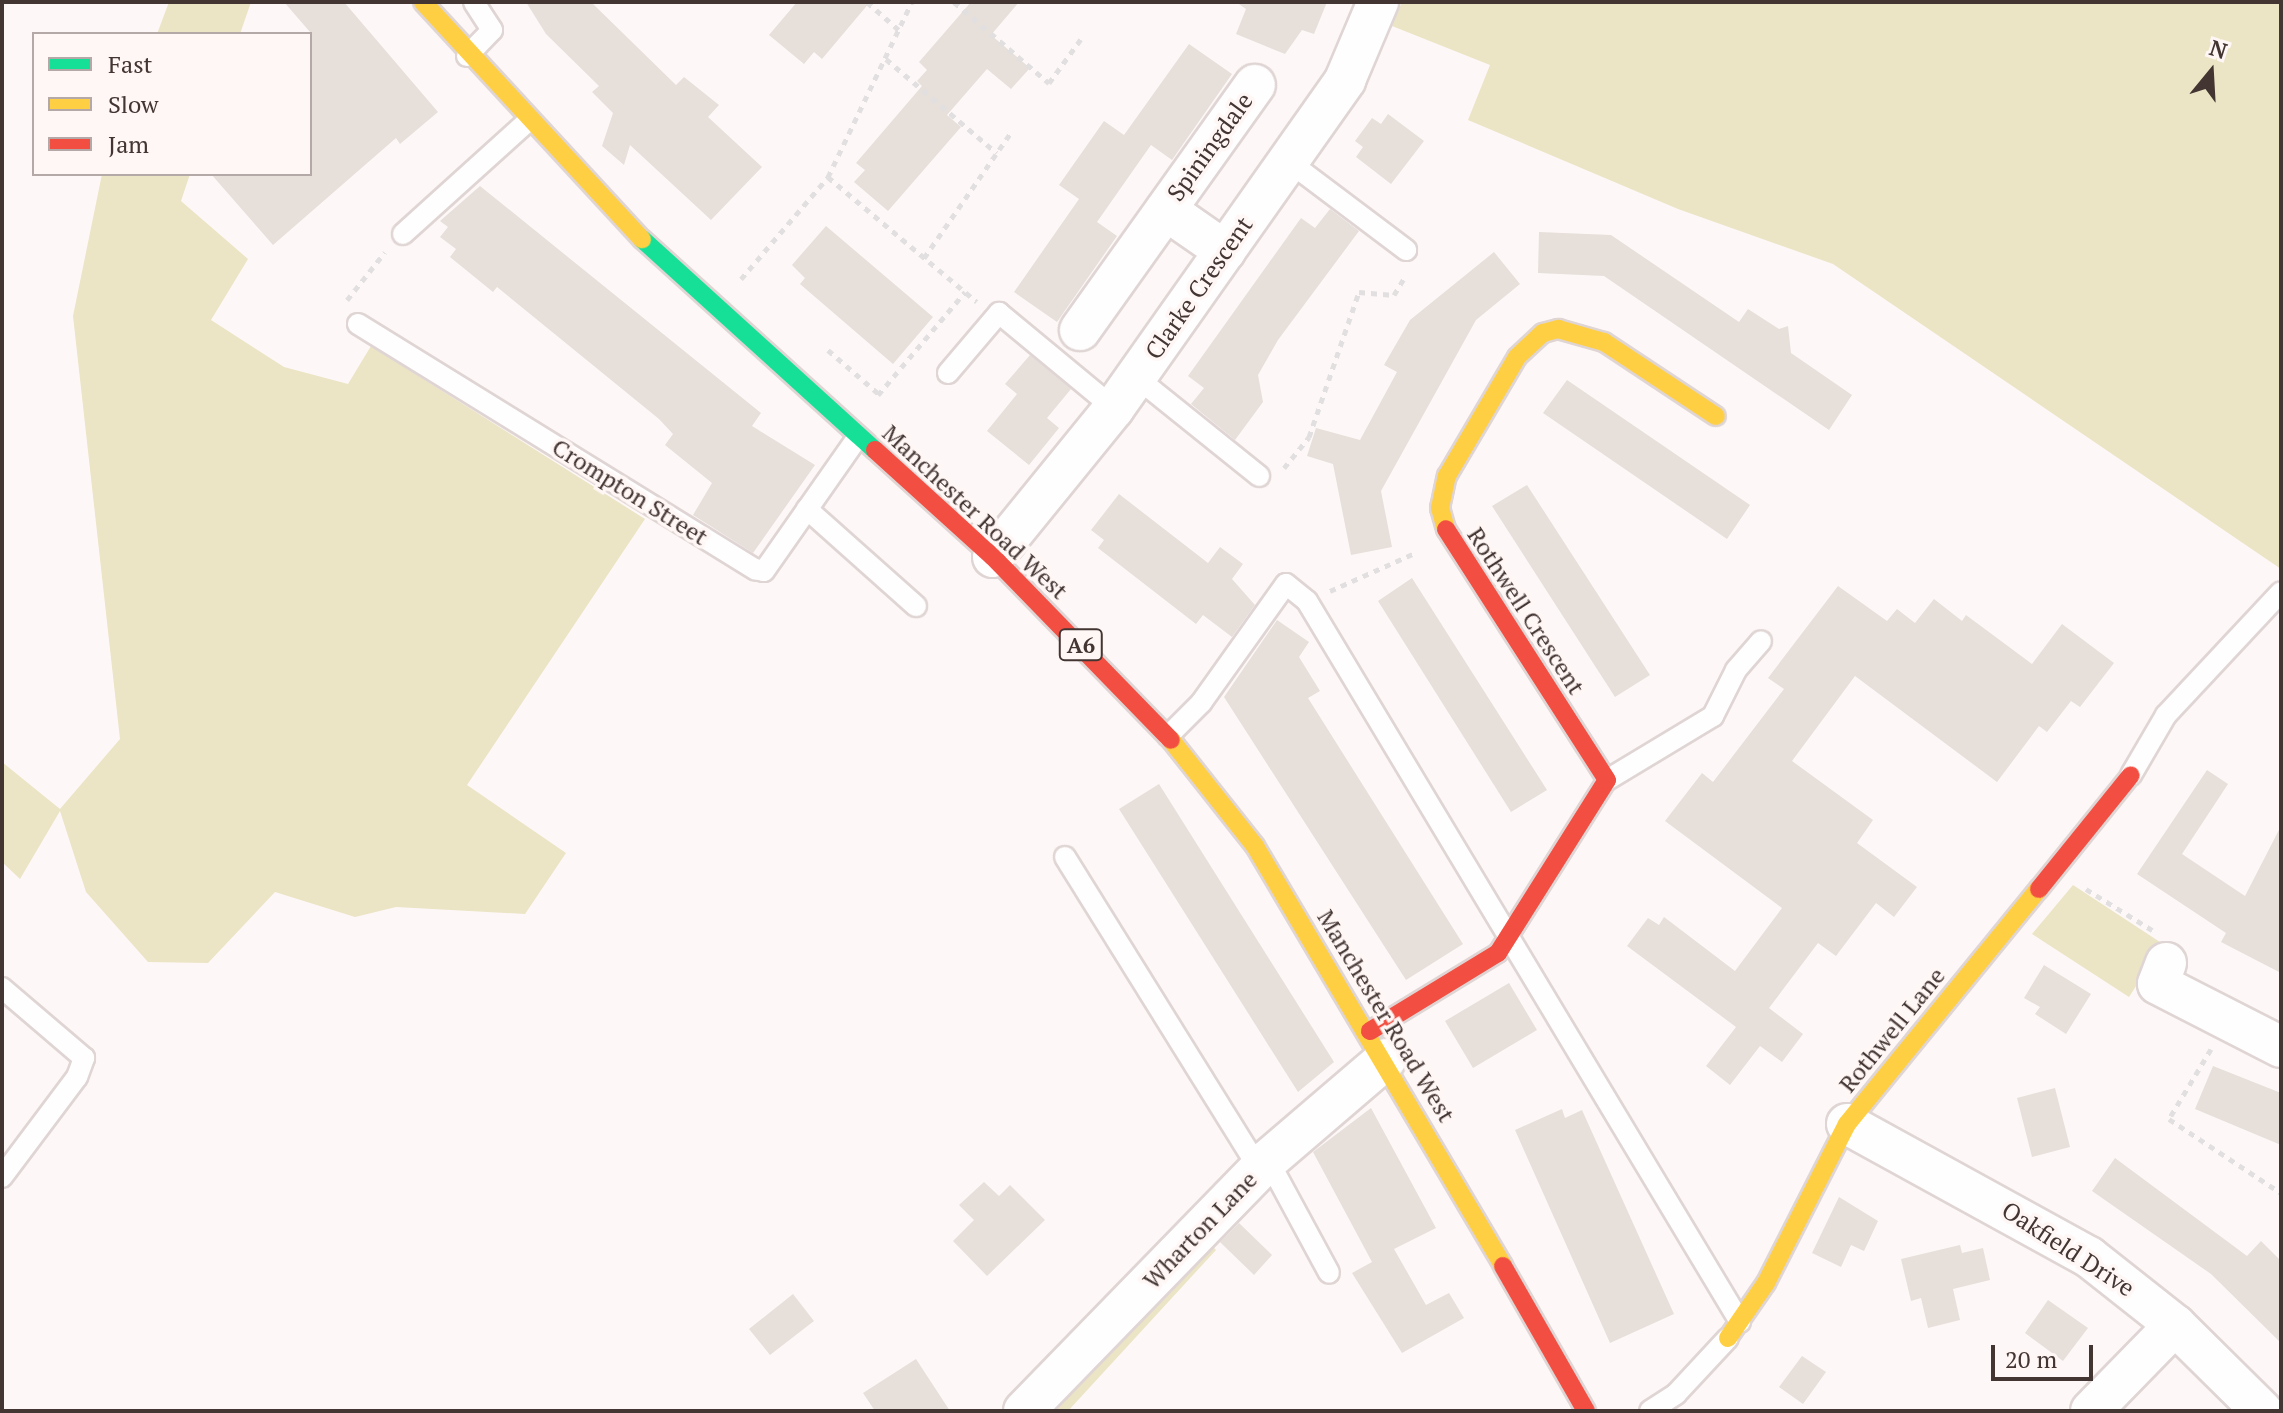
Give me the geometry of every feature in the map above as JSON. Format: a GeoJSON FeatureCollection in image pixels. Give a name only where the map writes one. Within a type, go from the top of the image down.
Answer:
{"type":"FeatureCollection","features":[{"type":"Feature","properties":{"kind":"main road","name":"Manchester Road West"},"geometry":{"type":"LineString","coordinates":[[423,2],[526,123],[719,308],[993,557],[1168,736],[1255,846],[1378,1045],[1585,1411]]}},
{"type":"Feature","properties":{"kind":"main road","name":"Rothwell Crescent"},"geometry":{"type":"LineString","coordinates":[[1607,780],[1449,538],[1440,508],[1447,476],[1517,357],[1543,333],[1591,335],[1716,416]]}},
{"type":"Feature","properties":{"kind":"main road","name":"Rothwell Lane"},"geometry":{"type":"LineString","coordinates":[[1734,1330],[1847,1124],[2131,775]]}},
{"type":"Feature","properties":{"kind":"main road"},"geometry":{"type":"LineString","coordinates":[[1378,1045],[1487,962],[1507,939],[1607,780]]}},
{"type":"Feature","properties":{"kind":"street","name":"Clarke Crescent"},"geometry":{"type":"LineString","coordinates":[[993,557],[1125,393],[1345,80],[1378,2]]}},
{"type":"Feature","properties":{"kind":"street","name":"Spiningdale"},"geometry":{"type":"LineString","coordinates":[[1080,330],[1255,85]]}},
{"type":"Feature","properties":{"kind":"street","name":"Spiningdale"},"geometry":{"type":"LineString","coordinates":[[1166,210],[1225,251]]}},
{"type":"Feature","properties":{"kind":"street"},"geometry":{"type":"LineString","coordinates":[[2166,963],[2158,984],[2281,1047]]}},
{"type":"Feature","properties":{"kind":"street","name":"Wharton Lane"},"geometry":{"type":"LineString","coordinates":[[1024,1411],[1378,1045]]}},
{"type":"Feature","properties":{"kind":"street","name":"Oakfield Drive"},"geometry":{"type":"LineString","coordinates":[[1847,1124],[2037,1224],[2175,1325],[2262,1411]]}},
{"type":"Feature","properties":{"kind":"street"},"geometry":{"type":"LineString","coordinates":[[2091,1411],[2175,1325]]}},
{"type":"Feature","properties":{"kind":"lane"},"geometry":{"type":"LineString","coordinates":[[467,56],[492,30],[474,2]]}},
{"type":"Feature","properties":{"kind":"lane"},"geometry":{"type":"LineString","coordinates":[[403,234],[526,123]]}},
{"type":"Feature","properties":{"kind":"lane"},"geometry":{"type":"LineString","coordinates":[[1288,161],[1406,250]]}},
{"type":"Feature","properties":{"kind":"lane"},"geometry":{"type":"LineString","coordinates":[[948,373],[999,313],[1259,476]]}},
{"type":"Feature","properties":{"kind":"lane","name":"Crompton Street"},"geometry":{"type":"LineString","coordinates":[[358,324],[755,569],[764,571],[854,433]]}},
{"type":"Feature","properties":{"kind":"lane"},"geometry":{"type":"LineString","coordinates":[[807,509],[916,606]]}},
{"type":"Feature","properties":{"kind":"lane"},"geometry":{"type":"LineString","coordinates":[[1168,736],[1201,703],[1286,584],[1307,601],[1734,1330],[1676,1394],[1650,1411]]}},
{"type":"Feature","properties":{"kind":"lane"},"geometry":{"type":"LineString","coordinates":[[2131,775],[2166,715],[2281,592]]}},
{"type":"Feature","properties":{"kind":"lane"},"geometry":{"type":"LineString","coordinates":[[1607,780],[1713,716],[1736,670],[1761,641]]}},
{"type":"Feature","properties":{"kind":"lane"},"geometry":{"type":"LineString","coordinates":[[1065,857],[1264,1165],[1329,1273]]}},
{"type":"Feature","properties":{"kind":"lane"},"geometry":{"type":"LineString","coordinates":[[2,988],[84,1058],[77,1077],[2,1177]]}},
{"type":"Feature","properties":{"kind":"path"},"geometry":{"type":"LineString","coordinates":[[867,2],[899,30]]}},
{"type":"Feature","properties":{"kind":"path"},"geometry":{"type":"LineString","coordinates":[[719,308],[828,177],[912,2]]}},
{"type":"Feature","properties":{"kind":"path"},"geometry":{"type":"LineString","coordinates":[[954,2],[1049,83],[1081,39]]}},
{"type":"Feature","properties":{"kind":"path"},"geometry":{"type":"LineString","coordinates":[[886,59],[997,153]]}},
{"type":"Feature","properties":{"kind":"path"},"geometry":{"type":"LineString","coordinates":[[924,258],[1012,131]]}},
{"type":"Feature","properties":{"kind":"path"},"geometry":{"type":"LineString","coordinates":[[828,177],[995,317]]}},
{"type":"Feature","properties":{"kind":"path"},"geometry":{"type":"LineString","coordinates":[[358,324],[344,306],[357,281],[403,234]]}},
{"type":"Feature","properties":{"kind":"path"},"geometry":{"type":"LineString","coordinates":[[1259,476],[1277,478],[1309,437],[1359,292],[1394,295],[1411,268],[1406,250]]}},
{"type":"Feature","properties":{"kind":"path"},"geometry":{"type":"LineString","coordinates":[[854,433],[965,292]]}},
{"type":"Feature","properties":{"kind":"path"},"geometry":{"type":"LineString","coordinates":[[1307,601],[1449,538]]}},
{"type":"Feature","properties":{"kind":"path"},"geometry":{"type":"LineString","coordinates":[[2054,868],[2177,946],[2166,963]]}},
{"type":"Feature","properties":{"kind":"path"},"geometry":{"type":"LineString","coordinates":[[2228,1021],[2169,1119],[2281,1193]]}},
{"type":"Feature","properties":{"kind":"shaded area"},"geometry":{"type":"Polygon","coordinates":[[[169,2],[251,2],[241,32],[158,32],[169,2]]]}},
{"type":"Feature","properties":{"kind":"shaded area"},"geometry":{"type":"Polygon","coordinates":[[[1402,2],[2281,2],[2281,569],[1833,264],[1678,209],[1468,120],[1490,65],[1392,26],[1402,2]]]}},
{"type":"Feature","properties":{"kind":"shaded area"},"geometry":{"type":"Polygon","coordinates":[[[102,176],[189,176],[181,201],[248,259],[211,320],[284,367],[348,384],[371,346],[645,519],[467,785],[566,853],[525,914],[396,907],[355,917],[275,892],[208,963],[148,962],[86,892],[60,811],[20,879],[2,862],[2,762],[60,809],[120,739],[73,316],[102,176]]]}},
{"type":"Feature","properties":{"kind":"shaded area"},"geometry":{"type":"Polygon","coordinates":[[[2073,885],[2163,944],[2129,997],[2032,934],[2073,885]]]}},
{"type":"Feature","properties":{"kind":"shaded area"},"geometry":{"type":"Polygon","coordinates":[[[1210,1244],[1216,1250],[1068,1411],[1044,1411],[1210,1244]]]}},
{"type":"Feature","properties":{"kind":"building"},"geometry":{"type":"Polygon","coordinates":[[[284,2],[344,2],[438,112],[400,144],[396,138],[273,245],[213,176],[312,176],[310,32],[284,2]]]}},
{"type":"Feature","properties":{"kind":"building"},"geometry":{"type":"Polygon","coordinates":[[[526,2],[591,2],[676,85],[684,77],[719,105],[708,117],[762,167],[711,220],[630,145],[624,165],[602,146],[613,113],[592,92],[599,86],[546,34],[526,2]]]}},
{"type":"Feature","properties":{"kind":"building"},"geometry":{"type":"Polygon","coordinates":[[[797,2],[870,2],[822,59],[814,52],[804,64],[769,35],[797,2]]]}},
{"type":"Feature","properties":{"kind":"building"},"geometry":{"type":"Polygon","coordinates":[[[971,2],[1019,2],[991,35],[1030,68],[1011,89],[987,69],[947,115],[961,127],[888,211],[854,182],[865,170],[856,163],[922,86],[917,81],[927,70],[919,62],[971,2]]]}},
{"type":"Feature","properties":{"kind":"building"},"geometry":{"type":"Polygon","coordinates":[[[1236,2],[1327,2],[1314,34],[1302,30],[1285,54],[1236,34],[1246,9],[1236,2]]]}},
{"type":"Feature","properties":{"kind":"building"},"geometry":{"type":"Polygon","coordinates":[[[1189,44],[1232,74],[1172,160],[1151,145],[1097,222],[1117,236],[1057,322],[1014,292],[1079,199],[1059,185],[1104,121],[1124,135],[1189,44]]]}},
{"type":"Feature","properties":{"kind":"building"},"geometry":{"type":"Polygon","coordinates":[[[1388,114],[1424,141],[1391,184],[1356,157],[1363,147],[1355,141],[1372,118],[1381,124],[1388,114]]]}},
{"type":"Feature","properties":{"kind":"building"},"geometry":{"type":"Polygon","coordinates":[[[480,186],[761,413],[752,426],[815,465],[753,553],[693,515],[712,483],[665,445],[673,434],[659,419],[497,287],[493,292],[450,257],[456,249],[440,237],[448,227],[440,221],[480,186]]]}},
{"type":"Feature","properties":{"kind":"building"},"geometry":{"type":"Polygon","coordinates":[[[1330,209],[1359,231],[1278,340],[1258,375],[1263,402],[1235,440],[1191,404],[1204,388],[1188,376],[1301,218],[1315,228],[1330,209]]]}},
{"type":"Feature","properties":{"kind":"building"},"geometry":{"type":"Polygon","coordinates":[[[826,226],[933,317],[893,364],[800,284],[805,278],[792,265],[826,226]]]}},
{"type":"Feature","properties":{"kind":"building"},"geometry":{"type":"Polygon","coordinates":[[[1539,232],[1611,235],[1739,322],[1748,309],[1779,329],[1788,326],[1791,353],[1852,395],[1829,430],[1604,276],[1538,273],[1539,232]]]}},
{"type":"Feature","properties":{"kind":"building"},"geometry":{"type":"Polygon","coordinates":[[[1494,252],[1520,284],[1476,320],[1381,491],[1392,547],[1351,555],[1333,464],[1307,456],[1316,428],[1360,440],[1397,372],[1384,365],[1410,320],[1494,252]]]}},
{"type":"Feature","properties":{"kind":"building"},"geometry":{"type":"Polygon","coordinates":[[[1030,355],[1071,389],[1047,418],[1059,428],[1029,465],[987,431],[1017,394],[1005,384],[1030,355]]]}},
{"type":"Feature","properties":{"kind":"building"},"geometry":{"type":"Polygon","coordinates":[[[1567,380],[1750,505],[1727,539],[1543,413],[1567,380]]]}},
{"type":"Feature","properties":{"kind":"building"},"geometry":{"type":"Polygon","coordinates":[[[1527,485],[1650,675],[1615,697],[1492,506],[1527,485]]]}},
{"type":"Feature","properties":{"kind":"building"},"geometry":{"type":"Polygon","coordinates":[[[1119,494],[1208,563],[1220,547],[1243,564],[1232,579],[1255,605],[1232,637],[1203,615],[1196,624],[1098,548],[1104,540],[1091,530],[1119,494]]]}},
{"type":"Feature","properties":{"kind":"building"},"geometry":{"type":"Polygon","coordinates":[[[1412,578],[1547,790],[1511,812],[1378,601],[1412,578]]]}},
{"type":"Feature","properties":{"kind":"building"},"geometry":{"type":"Polygon","coordinates":[[[1838,586],[1887,621],[1897,609],[1915,623],[1934,599],[1962,621],[1966,615],[2032,664],[2062,624],[2114,663],[2080,707],[2071,701],[2047,732],[2039,726],[1997,782],[1855,676],[1792,761],[1873,820],[1857,843],[1917,887],[1894,917],[1876,903],[1836,956],[1818,943],[1769,1008],[1803,1034],[1782,1062],[1760,1046],[1730,1085],[1706,1066],[1736,1027],[1627,946],[1648,918],[1659,925],[1664,917],[1735,971],[1782,908],[1665,821],[1702,773],[1713,782],[1784,689],[1768,678],[1838,586]]]}},
{"type":"Feature","properties":{"kind":"building"},"geometry":{"type":"Polygon","coordinates":[[[1277,620],[1309,642],[1299,657],[1320,691],[1308,698],[1463,944],[1406,980],[1224,697],[1277,620]]]}},
{"type":"Feature","properties":{"kind":"building"},"geometry":{"type":"Polygon","coordinates":[[[2207,770],[2228,784],[2182,854],[2245,896],[2281,826],[2281,973],[2221,942],[2226,933],[2137,874],[2207,770]]]}},
{"type":"Feature","properties":{"kind":"building"},"geometry":{"type":"Polygon","coordinates":[[[1159,784],[1334,1062],[1298,1092],[1119,809],[1159,784]]]}},
{"type":"Feature","properties":{"kind":"building"},"geometry":{"type":"Polygon","coordinates":[[[2044,965],[2091,994],[2066,1034],[2035,1014],[2040,1007],[2024,998],[2044,965]]]}},
{"type":"Feature","properties":{"kind":"building"},"geometry":{"type":"Polygon","coordinates":[[[1509,983],[1537,1030],[1473,1068],[1445,1021],[1509,983]]]}},
{"type":"Feature","properties":{"kind":"building"},"geometry":{"type":"Polygon","coordinates":[[[2213,1066],[2281,1093],[2281,1145],[2195,1109],[2213,1066]]]}},
{"type":"Feature","properties":{"kind":"building"},"geometry":{"type":"Polygon","coordinates":[[[2055,1088],[2070,1147],[2032,1157],[2017,1098],[2055,1088]]]}},
{"type":"Feature","properties":{"kind":"building"},"geometry":{"type":"Polygon","coordinates":[[[1371,1108],[1436,1228],[1394,1249],[1426,1305],[1449,1293],[1464,1318],[1402,1353],[1352,1273],[1372,1262],[1313,1152],[1371,1108]]]}},
{"type":"Feature","properties":{"kind":"building"},"geometry":{"type":"Polygon","coordinates":[[[1562,1109],[1565,1118],[1582,1110],[1674,1314],[1610,1343],[1515,1130],[1562,1109]]]}},
{"type":"Feature","properties":{"kind":"building"},"geometry":{"type":"Polygon","coordinates":[[[2115,1158],[2247,1256],[2261,1241],[2281,1261],[2281,1343],[2211,1274],[2092,1191],[2115,1158]]]}},
{"type":"Feature","properties":{"kind":"building"},"geometry":{"type":"Polygon","coordinates":[[[984,1182],[999,1196],[1010,1185],[1045,1220],[987,1276],[953,1241],[974,1220],[959,1205],[984,1182]]]}},
{"type":"Feature","properties":{"kind":"building"},"geometry":{"type":"Polygon","coordinates":[[[1839,1197],[1878,1221],[1864,1251],[1851,1245],[1841,1267],[1812,1253],[1839,1197]]]}},
{"type":"Feature","properties":{"kind":"building"},"geometry":{"type":"Polygon","coordinates":[[[1239,1223],[1272,1255],[1254,1275],[1220,1242],[1239,1223]]]}},
{"type":"Feature","properties":{"kind":"building"},"geometry":{"type":"Polygon","coordinates":[[[1960,1245],[1962,1253],[1983,1248],[1990,1280],[1953,1289],[1960,1320],[1928,1328],[1921,1298],[1911,1301],[1901,1259],[1960,1245]]]}},
{"type":"Feature","properties":{"kind":"building"},"geometry":{"type":"Polygon","coordinates":[[[793,1294],[814,1321],[770,1355],[749,1329],[793,1294]]]}},
{"type":"Feature","properties":{"kind":"building"},"geometry":{"type":"Polygon","coordinates":[[[2048,1300],[2088,1328],[2063,1361],[2025,1333],[2048,1300]]]}},
{"type":"Feature","properties":{"kind":"building"},"geometry":{"type":"Polygon","coordinates":[[[1802,1356],[1826,1372],[1803,1404],[1779,1387],[1802,1356]]]}},
{"type":"Feature","properties":{"kind":"building"},"geometry":{"type":"Polygon","coordinates":[[[916,1359],[950,1411],[875,1411],[863,1393],[916,1359]]]}},
{"type":"Feature","properties":{"kind":"traffic: fast"},"geometry":{"type":"LineString","coordinates":[[642,239],[875,450]]}},
{"type":"Feature","properties":{"kind":"traffic: slow"},"geometry":{"type":"LineString","coordinates":[[423,2],[642,239]]}},
{"type":"Feature","properties":{"kind":"traffic: slow"},"geometry":{"type":"LineString","coordinates":[[1446,529],[1440,508],[1447,476],[1517,357],[1543,333],[1558,329],[1604,342],[1716,416]]}},
{"type":"Feature","properties":{"kind":"traffic: slow"},"geometry":{"type":"LineString","coordinates":[[1171,740],[1255,846],[1503,1266]]}},
{"type":"Feature","properties":{"kind":"traffic: slow"},"geometry":{"type":"LineString","coordinates":[[1728,1338],[1766,1283],[1847,1124],[2039,889]]}},
{"type":"Feature","properties":{"kind":"traffic: jam"},"geometry":{"type":"LineString","coordinates":[[875,450],[993,557],[1171,740]]}},
{"type":"Feature","properties":{"kind":"traffic: jam"},"geometry":{"type":"LineString","coordinates":[[1370,1031],[1498,953],[1607,780],[1446,529]]}},
{"type":"Feature","properties":{"kind":"traffic: jam"},"geometry":{"type":"LineString","coordinates":[[2039,889],[2131,775]]}},
{"type":"Feature","properties":{"kind":"traffic: jam"},"geometry":{"type":"LineString","coordinates":[[1503,1266],[1586,1411]]}}]}
